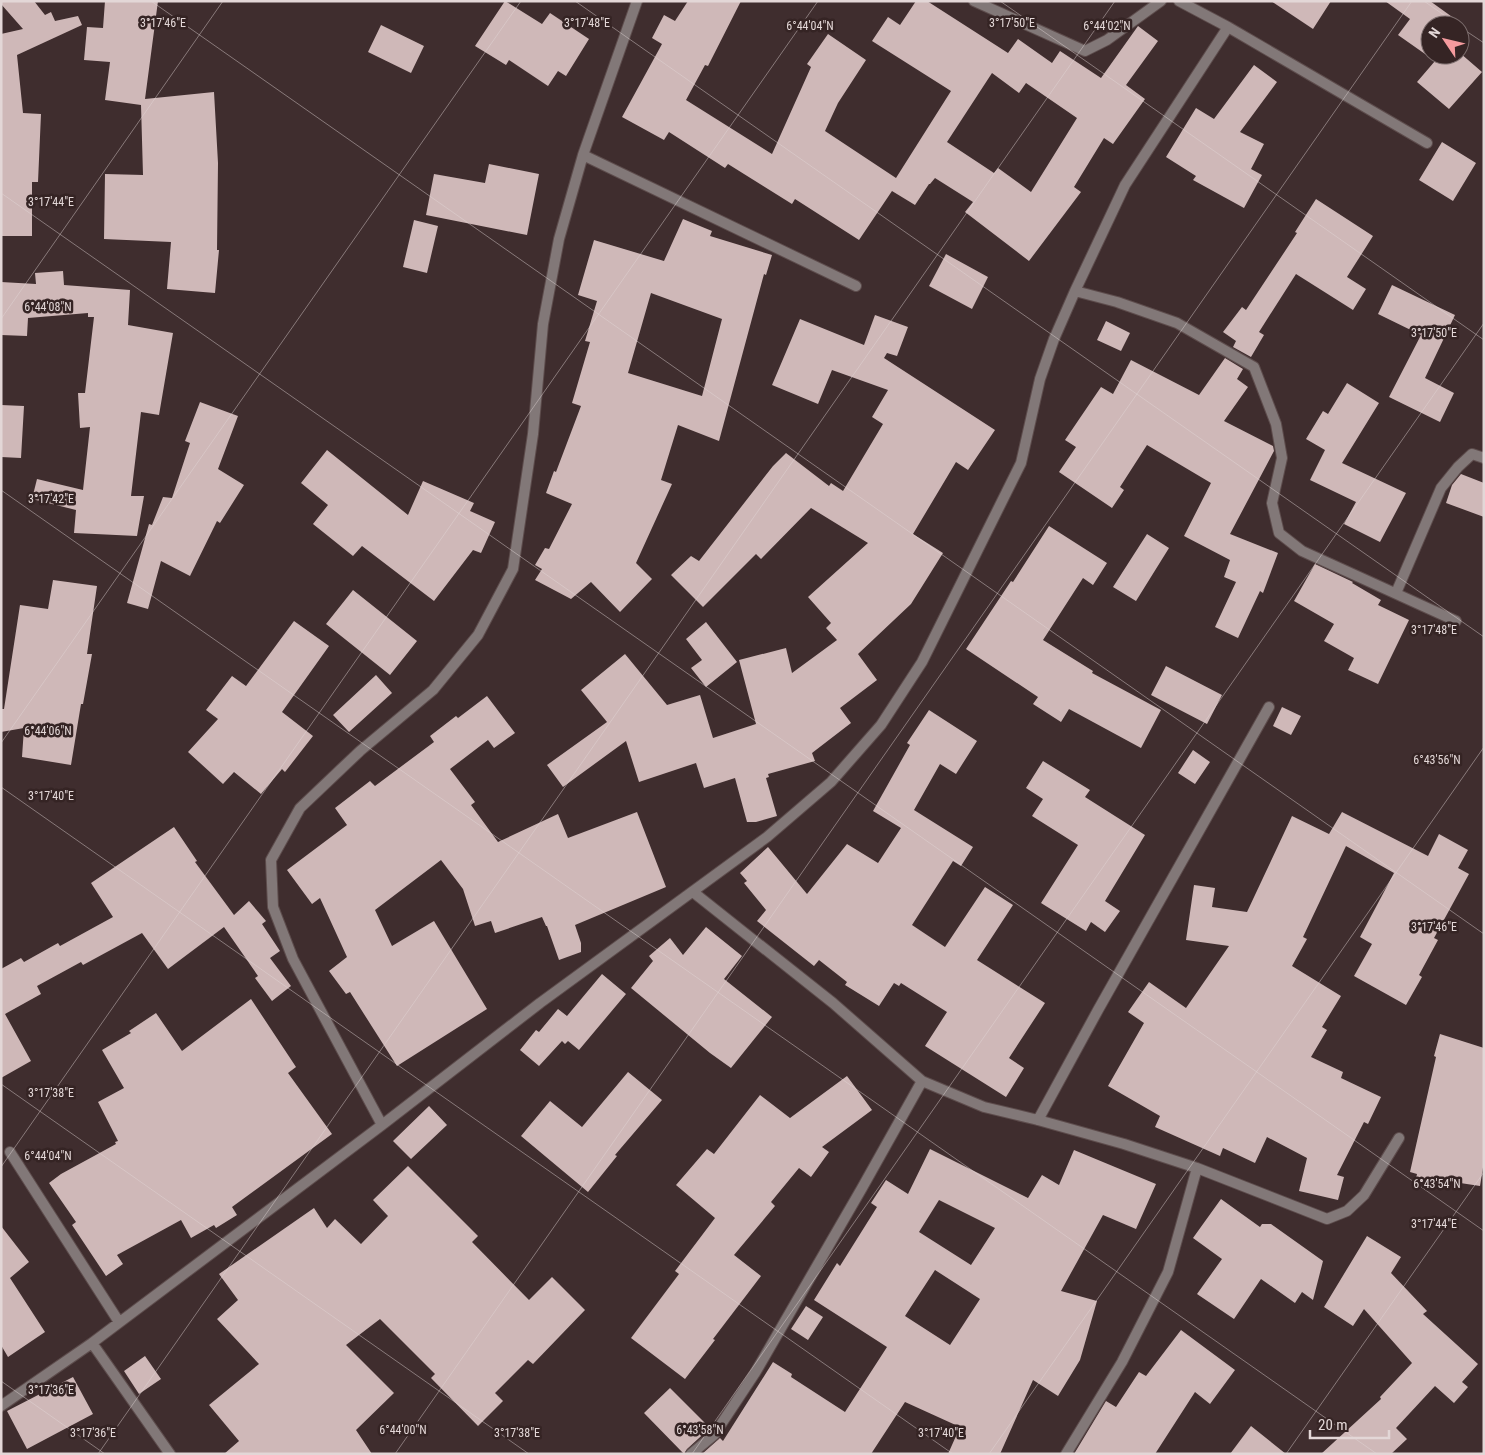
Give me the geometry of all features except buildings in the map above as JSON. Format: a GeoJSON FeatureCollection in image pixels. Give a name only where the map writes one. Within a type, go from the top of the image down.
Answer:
{"type":"FeatureCollection","features":[{"type":"Feature","properties":{"kind":"street"},"geometry":{"type":"LineString","coordinates":[[382,1125],[294,960],[273,907],[271,860],[300,808],[360,751],[433,690],[478,635],[513,569],[532,434],[543,324],[559,239],[583,155],[637,1]]}},
{"type":"Feature","properties":{"kind":"street"},"geometry":{"type":"LineString","coordinates":[[974,1],[1085,51],[1107,40],[1161,1]]}},
{"type":"Feature","properties":{"kind":"street"},"geometry":{"type":"LineString","coordinates":[[1179,1],[1228,27],[1428,143]]}},
{"type":"Feature","properties":{"kind":"street"},"geometry":{"type":"LineString","coordinates":[[1,1406],[92,1343],[382,1125],[540,1003],[767,837],[831,782],[881,724],[916,670],[1021,463],[1040,378],[1054,339],[1125,185],[1228,27]]}},
{"type":"Feature","properties":{"kind":"street"},"geometry":{"type":"LineString","coordinates":[[583,155],[856,286]]}},
{"type":"Feature","properties":{"kind":"street"},"geometry":{"type":"LineString","coordinates":[[1075,291],[1117,302],[1176,323],[1254,367],[1276,424],[1282,458],[1272,502],[1279,533],[1302,551],[1456,621]]}},
{"type":"Feature","properties":{"kind":"street"},"geometry":{"type":"LineString","coordinates":[[1396,594],[1442,488],[1458,467],[1472,454],[1484,458]]}},
{"type":"Feature","properties":{"kind":"street"},"geometry":{"type":"LineString","coordinates":[[1038,1120],[1103,1001],[1269,708]]}},
{"type":"Feature","properties":{"kind":"street"},"geometry":{"type":"LineString","coordinates":[[693,892],[833,1003],[922,1081],[984,1107],[1124,1144],[1197,1168],[1327,1219],[1347,1211],[1364,1195],[1399,1138]]}},
{"type":"Feature","properties":{"kind":"street"},"geometry":{"type":"LineString","coordinates":[[691,1454],[714,1435],[755,1374],[922,1081]]}},
{"type":"Feature","properties":{"kind":"street"},"geometry":{"type":"LineString","coordinates":[[10,1152],[118,1322]]}},
{"type":"Feature","properties":{"kind":"street"},"geometry":{"type":"LineString","coordinates":[[1066,1454],[1122,1362],[1168,1272],[1197,1168]]}},
{"type":"Feature","properties":{"kind":"street"},"geometry":{"type":"LineString","coordinates":[[92,1343],[170,1454]]}}]}
